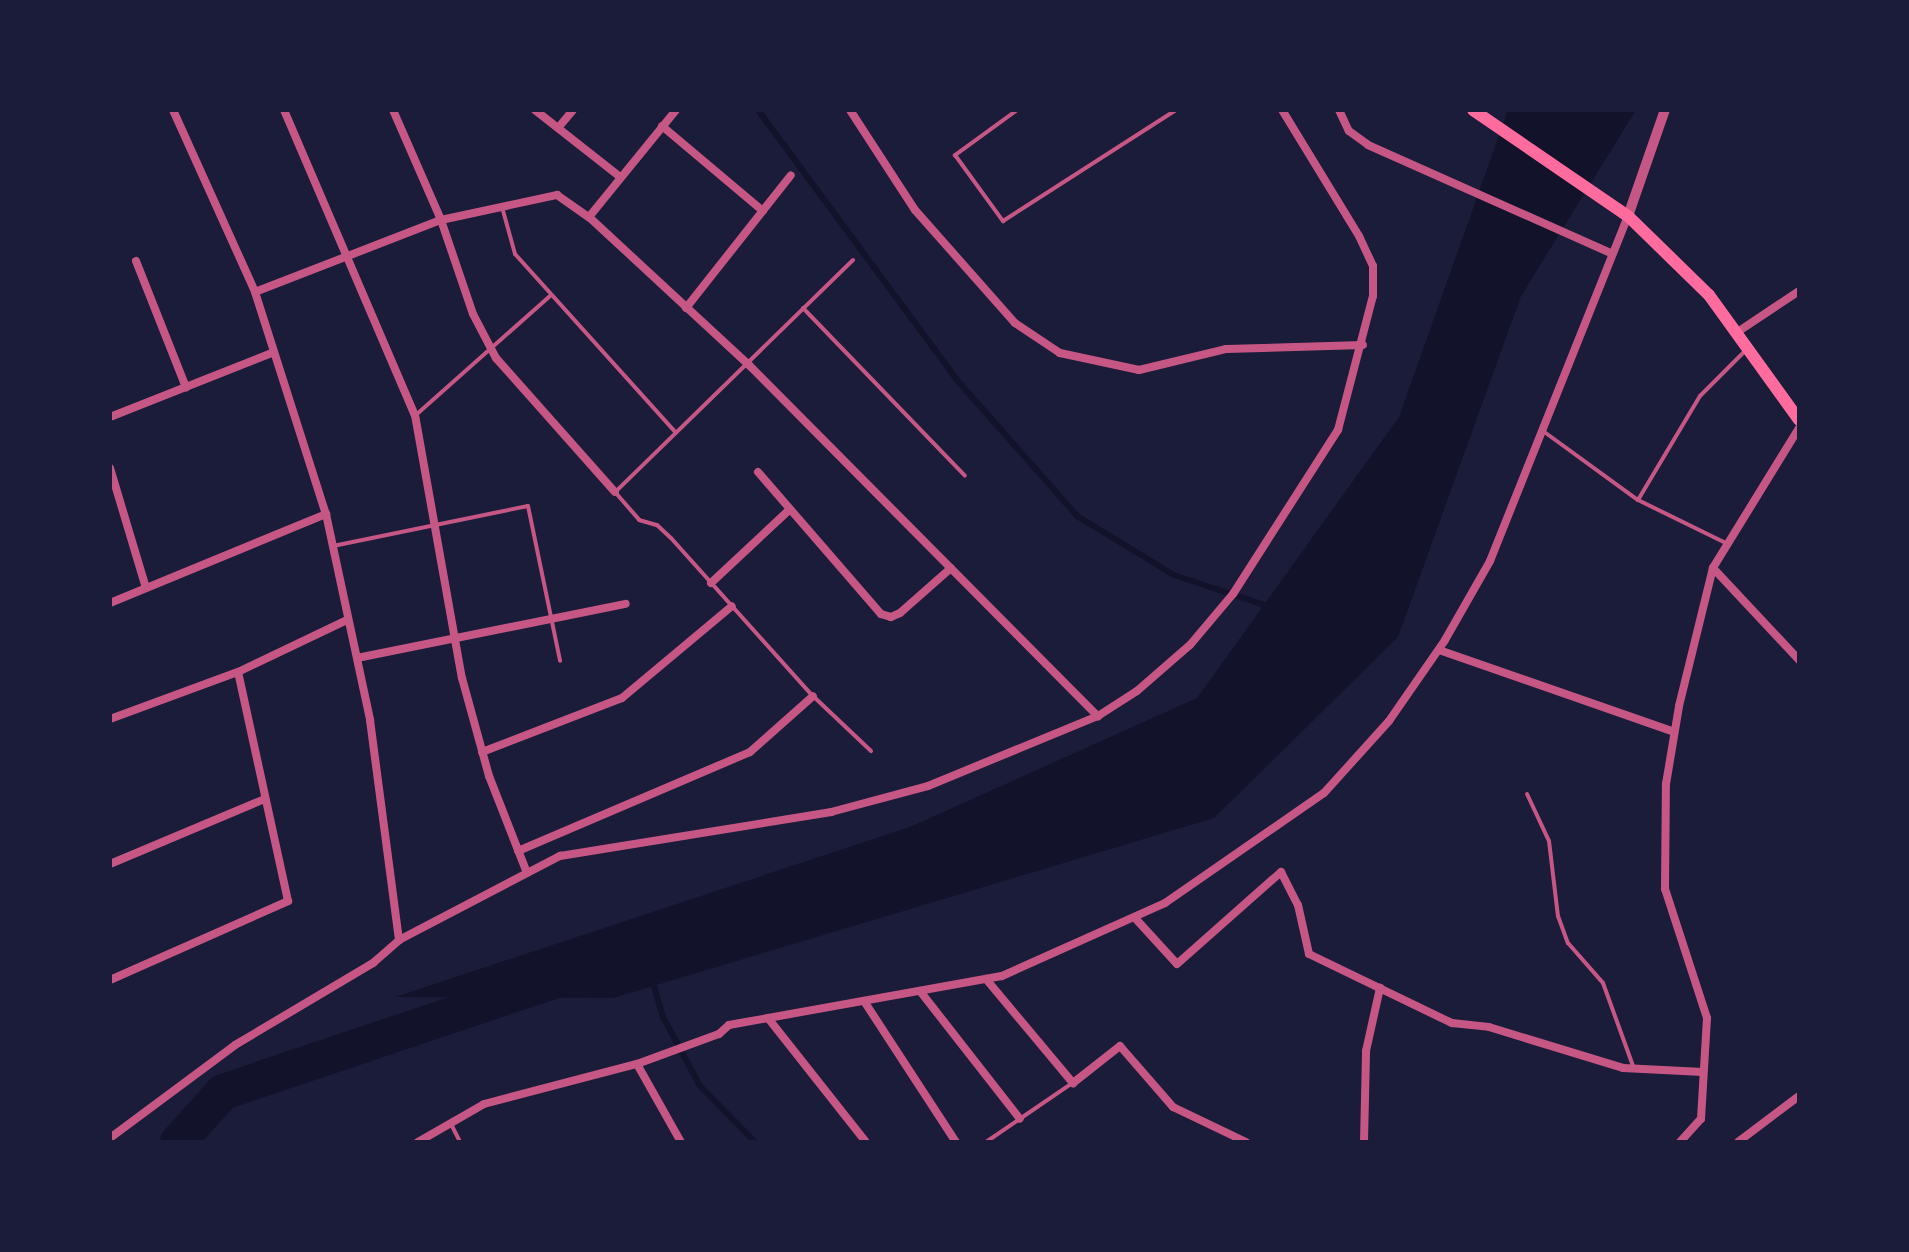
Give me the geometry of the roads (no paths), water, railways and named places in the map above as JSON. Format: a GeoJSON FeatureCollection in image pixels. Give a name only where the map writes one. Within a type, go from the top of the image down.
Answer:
{"type":"FeatureCollection","features":[{"type":"Feature","properties":{"kind":"main road"},"geometry":{"type":"LineString","coordinates":[[1473,110],[1606,198],[1628,216],[1709,295],[1799,420]]}},
{"type":"Feature","properties":{"kind":"street"},"geometry":{"type":"LineString","coordinates":[[173,110],[255,292],[326,514],[370,720],[399,940]]}},
{"type":"Feature","properties":{"kind":"street"},"geometry":{"type":"LineString","coordinates":[[284,110],[351,257],[415,415],[455,640],[482,752],[527,873]]}},
{"type":"Feature","properties":{"kind":"street"},"geometry":{"type":"LineString","coordinates":[[393,110],[441,220],[473,314],[491,348],[615,492]]}},
{"type":"Feature","properties":{"kind":"street"},"geometry":{"type":"LineString","coordinates":[[535,110],[619,176]]}},
{"type":"Feature","properties":{"kind":"street"},"geometry":{"type":"LineString","coordinates":[[558,128],[573,110]]}},
{"type":"Feature","properties":{"kind":"street"},"geometry":{"type":"LineString","coordinates":[[589,217],[619,176],[676,110]]}},
{"type":"Feature","properties":{"kind":"street"},"geometry":{"type":"LineString","coordinates":[[850,110],[915,210],[1015,323],[1060,353],[1139,370],[1226,349],[1363,345]]}},
{"type":"Feature","properties":{"kind":"street"},"geometry":{"type":"LineString","coordinates":[[110,1138],[235,1045],[373,963],[399,940],[560,856],[831,812],[928,786],[1098,716],[1137,691],[1190,645],[1233,594],[1338,430],[1363,345],[1373,296],[1373,266],[1282,110]]}},
{"type":"Feature","properties":{"kind":"street"},"geometry":{"type":"LineString","coordinates":[[1339,110],[1349,131],[1368,145],[1421,165],[1611,253]]}},
{"type":"Feature","properties":{"kind":"street"},"geometry":{"type":"LineString","coordinates":[[418,1142],[484,1104],[554,1082],[637,1064],[719,1034],[729,1025],[986,979],[1079,946],[1135,918],[1232,861],[1324,793],[1389,721],[1439,650],[1490,561],[1540,428],[1628,216],[1665,110]]}},
{"type":"Feature","properties":{"kind":"street"},"geometry":{"type":"LineString","coordinates":[[662,126],[763,211]]}},
{"type":"Feature","properties":{"kind":"street"},"geometry":{"type":"LineString","coordinates":[[686,308],[791,175]]}},
{"type":"Feature","properties":{"kind":"street"},"geometry":{"type":"LineString","coordinates":[[255,292],[441,220],[557,195],[589,217],[745,361],[1098,716]]}},
{"type":"Feature","properties":{"kind":"street"},"geometry":{"type":"LineString","coordinates":[[136,261],[186,387]]}},
{"type":"Feature","properties":{"kind":"street"},"geometry":{"type":"LineString","coordinates":[[1736,333],[1799,291]]}},
{"type":"Feature","properties":{"kind":"street"},"geometry":{"type":"LineString","coordinates":[[110,417],[274,352]]}},
{"type":"Feature","properties":{"kind":"street"},"geometry":{"type":"LineString","coordinates":[[1680,1142],[1701,1119],[1707,1018],[1665,889],[1666,784],[1674,732],[1713,568],[1799,428]]}},
{"type":"Feature","properties":{"kind":"street"},"geometry":{"type":"LineString","coordinates":[[110,468],[146,588]]}},
{"type":"Feature","properties":{"kind":"street"},"geometry":{"type":"LineString","coordinates":[[758,472],[881,614],[891,617],[900,613],[951,568]]}},
{"type":"Feature","properties":{"kind":"street"},"geometry":{"type":"LineString","coordinates":[[711,583],[790,509]]}},
{"type":"Feature","properties":{"kind":"street"},"geometry":{"type":"LineString","coordinates":[[110,603],[326,514]]}},
{"type":"Feature","properties":{"kind":"street"},"geometry":{"type":"LineString","coordinates":[[1713,568],[1799,660]]}},
{"type":"Feature","properties":{"kind":"street"},"geometry":{"type":"LineString","coordinates":[[357,658],[626,604]]}},
{"type":"Feature","properties":{"kind":"street"},"geometry":{"type":"LineString","coordinates":[[482,752],[622,698],[732,606]]}},
{"type":"Feature","properties":{"kind":"street"},"geometry":{"type":"LineString","coordinates":[[110,719],[238,672],[347,620]]}},
{"type":"Feature","properties":{"kind":"street"},"geometry":{"type":"LineString","coordinates":[[1439,650],[1674,732]]}},
{"type":"Feature","properties":{"kind":"street"},"geometry":{"type":"LineString","coordinates":[[110,980],[288,901],[238,672]]}},
{"type":"Feature","properties":{"kind":"street"},"geometry":{"type":"LineString","coordinates":[[518,851],[750,752],[813,696]]}},
{"type":"Feature","properties":{"kind":"street"},"geometry":{"type":"LineString","coordinates":[[110,864],[265,799]]}},
{"type":"Feature","properties":{"kind":"street"},"geometry":{"type":"LineString","coordinates":[[1135,918],[1177,964],[1281,872],[1298,905],[1309,954],[1452,1023],[1489,1027],[1634,1069],[1703,1072]]}},
{"type":"Feature","properties":{"kind":"street"},"geometry":{"type":"LineString","coordinates":[[986,979],[1073,1083],[1120,1046],[1173,1107],[1246,1142]]}},
{"type":"Feature","properties":{"kind":"street"},"geometry":{"type":"LineString","coordinates":[[1364,1142],[1366,1051],[1380,988]]}},
{"type":"Feature","properties":{"kind":"street"},"geometry":{"type":"LineString","coordinates":[[920,991],[1020,1119]]}},
{"type":"Feature","properties":{"kind":"street"},"geometry":{"type":"LineString","coordinates":[[864,1001],[956,1142]]}},
{"type":"Feature","properties":{"kind":"street"},"geometry":{"type":"LineString","coordinates":[[768,1018],[866,1142]]}},
{"type":"Feature","properties":{"kind":"street"},"geometry":{"type":"LineString","coordinates":[[637,1064],[681,1142]]}},
{"type":"Feature","properties":{"kind":"street"},"geometry":{"type":"LineString","coordinates":[[1738,1142],[1799,1096]]}},
{"type":"Feature","properties":{"kind":"lane"},"geometry":{"type":"LineString","coordinates":[[1017,110],[955,155],[1003,221],[1176,110]]}},
{"type":"Feature","properties":{"kind":"lane"},"geometry":{"type":"LineString","coordinates":[[502,207],[515,254],[675,432]]}},
{"type":"Feature","properties":{"kind":"lane"},"geometry":{"type":"LineString","coordinates":[[853,260],[745,361],[615,492],[639,520],[657,525],[671,538],[813,696],[871,751]]}},
{"type":"Feature","properties":{"kind":"lane"},"geometry":{"type":"LineString","coordinates":[[415,415],[551,295]]}},
{"type":"Feature","properties":{"kind":"lane"},"geometry":{"type":"LineString","coordinates":[[803,307],[965,476]]}},
{"type":"Feature","properties":{"kind":"lane"},"geometry":{"type":"LineString","coordinates":[[1638,500],[1700,396],[1747,349]]}},
{"type":"Feature","properties":{"kind":"lane"},"geometry":{"type":"LineString","coordinates":[[1540,428],[1638,500],[1728,544]]}},
{"type":"Feature","properties":{"kind":"lane"},"geometry":{"type":"LineString","coordinates":[[332,546],[528,506],[560,661]]}},
{"type":"Feature","properties":{"kind":"lane"},"geometry":{"type":"LineString","coordinates":[[1527,794],[1549,841],[1558,916],[1568,943],[1603,983],[1634,1069]]}},
{"type":"Feature","properties":{"kind":"lane"},"geometry":{"type":"LineString","coordinates":[[986,1142],[1073,1083]]}},
{"type":"Feature","properties":{"kind":"lane"},"geometry":{"type":"LineString","coordinates":[[449,1122],[460,1142]]}},
{"type":"Feature","properties":{"kind":"waterway"},"geometry":{"type":"LineString","coordinates":[[758,110],[956,379],[1077,516],[1174,575],[1270,607]]}},
{"type":"Feature","properties":{"kind":"waterway"},"geometry":{"type":"LineString","coordinates":[[652,979],[663,1017],[700,1086],[755,1142]]}},
{"type":"Feature","properties":{"kind":"waterway"},"geometry":{"type":"LineString","coordinates":[[178,1142],[223,1092],[552,981]]}}]}
